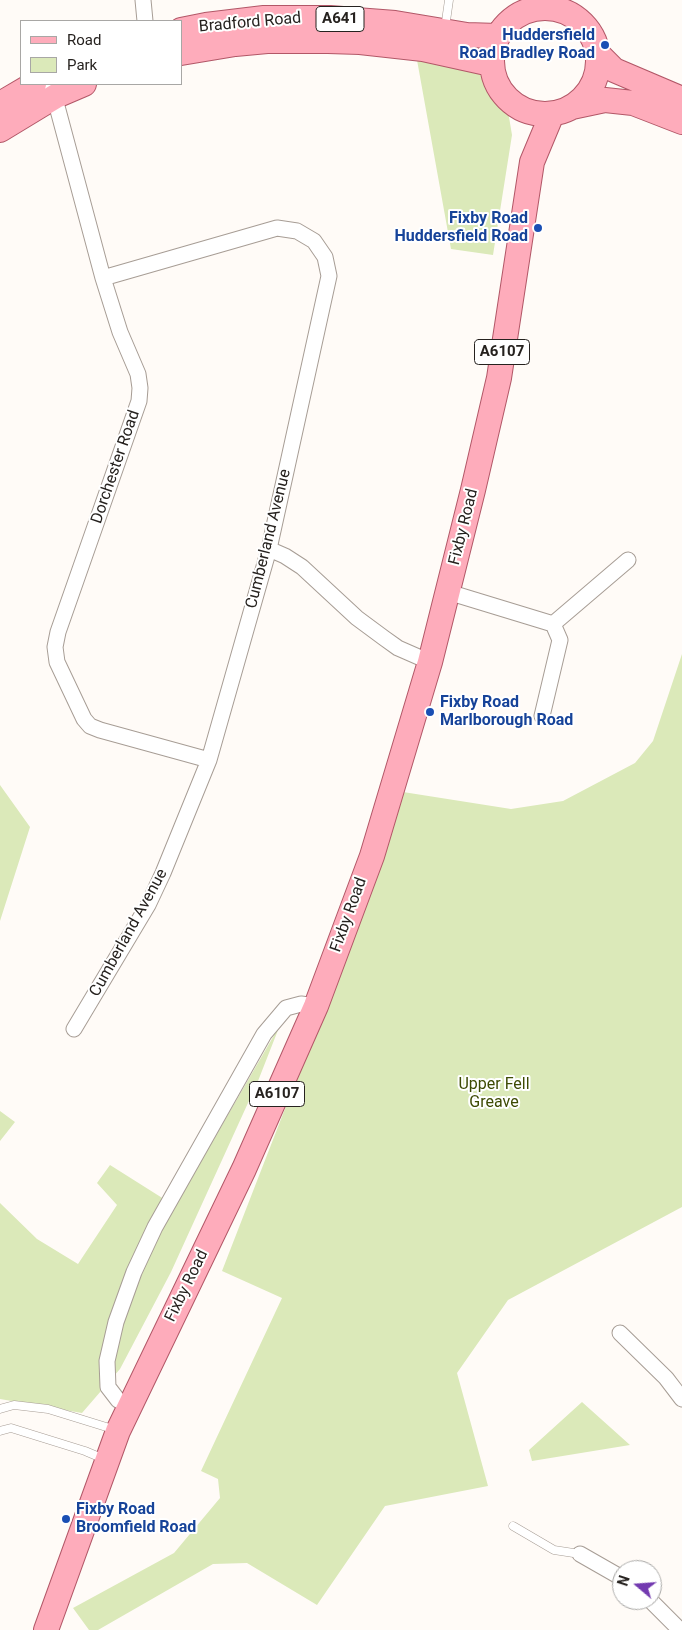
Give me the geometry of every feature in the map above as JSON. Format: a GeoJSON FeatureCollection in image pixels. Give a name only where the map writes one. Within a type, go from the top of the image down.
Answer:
{"type":"FeatureCollection","features":[{"type":"Feature","properties":{"kind":"main road"},"geometry":{"type":"LineString","coordinates":[[562,111],[584,97],[593,84],[598,69],[598,54],[594,40],[586,28],[563,6],[551,8],[540,4],[508,22],[498,36],[492,50],[491,64],[494,79],[501,93],[512,104],[526,112],[539,114],[562,111],[604,100],[633,103],[682,122]]}},
{"type":"Feature","properties":{"kind":"main road","name":"Bradford Road"},"geometry":{"type":"LineString","coordinates":[[182,30],[264,18],[311,18],[361,20],[467,35],[498,36]]}},
{"type":"Feature","properties":{"kind":"main road","name":"Bradford Road"},"geometry":{"type":"LineString","coordinates":[[182,52],[243,43],[360,42],[423,49],[491,64]]}},
{"type":"Feature","properties":{"kind":"main road"},"geometry":{"type":"LineString","coordinates":[[598,54],[614,70],[682,99]]}},
{"type":"Feature","properties":{"kind":"main road"},"geometry":{"type":"LineString","coordinates":[[0,104],[32,85]]}},
{"type":"Feature","properties":{"kind":"main road"},"geometry":{"type":"LineString","coordinates":[[0,130],[54,90],[79,85]]}},
{"type":"Feature","properties":{"kind":"main road","name":"Fixby Road"},"geometry":{"type":"LineString","coordinates":[[532,162],[562,111]]}},
{"type":"Feature","properties":{"kind":"main road","name":"Fixby Road"},"geometry":{"type":"LineString","coordinates":[[46,1630],[106,1459],[129,1407],[244,1169],[316,1006],[372,856],[430,662],[498,378],[532,162],[526,112]]}},
{"type":"Feature","properties":{"kind":"street"},"geometry":{"type":"LineString","coordinates":[[142,0],[145,20]]}},
{"type":"Feature","properties":{"kind":"street","name":"Dorchester Road"},"geometry":{"type":"LineString","coordinates":[[54,90],[102,278],[120,332],[138,374],[140,388],[139,401],[58,632],[55,647],[57,662],[84,719],[90,726],[209,760]]}},
{"type":"Feature","properties":{"kind":"street","name":"Cumberland Avenue"},"geometry":{"type":"LineString","coordinates":[[74,1029],[148,905],[209,760],[269,549],[328,286],[328,266],[314,241],[297,230],[278,228],[102,278]]}},
{"type":"Feature","properties":{"kind":"street"},"geometry":{"type":"LineString","coordinates":[[269,549],[285,556],[302,567],[357,618],[384,638],[406,652],[430,662]]}},
{"type":"Feature","properties":{"kind":"street"},"geometry":{"type":"LineString","coordinates":[[553,624],[628,560]]}},
{"type":"Feature","properties":{"kind":"street"},"geometry":{"type":"LineString","coordinates":[[448,592],[553,624],[560,640],[542,716]]}},
{"type":"Feature","properties":{"kind":"street"},"geometry":{"type":"LineString","coordinates":[[129,1407],[118,1400],[108,1387],[107,1361],[116,1322],[134,1272],[155,1227],[264,1034],[286,1008],[301,1004],[316,1006]]}},
{"type":"Feature","properties":{"kind":"street"},"geometry":{"type":"LineString","coordinates":[[620,1333],[666,1378],[682,1399]]}},
{"type":"Feature","properties":{"kind":"street"},"geometry":{"type":"LineString","coordinates":[[580,1554],[612,1572]]}},
{"type":"Feature","properties":{"kind":"street"},"geometry":{"type":"LineString","coordinates":[[660,1610],[680,1630]]}},
{"type":"Feature","properties":{"kind":"lane"},"geometry":{"type":"LineString","coordinates":[[444,31],[449,0]]}},
{"type":"Feature","properties":{"kind":"lane"},"geometry":{"type":"LineString","coordinates":[[0,1409],[14,1405],[48,1409],[118,1431]]}},
{"type":"Feature","properties":{"kind":"lane"},"geometry":{"type":"LineString","coordinates":[[0,1432],[11,1428],[106,1459]]}},
{"type":"Feature","properties":{"kind":"lane"},"geometry":{"type":"LineString","coordinates":[[513,1526],[554,1550],[580,1554]]}},
{"type":"Feature","properties":{"kind":"green space"},"geometry":{"type":"Polygon","coordinates":[[[417,60],[483,71],[492,94],[508,111],[512,135],[493,255],[451,249],[417,60]]]}},
{"type":"Feature","properties":{"kind":"green space","name":"Upper Fell Greave"},"geometry":{"type":"Polygon","coordinates":[[[682,654],[682,1207],[508,1300],[457,1373],[488,1486],[385,1506],[317,1605],[247,1563],[213,1564],[98,1630],[89,1630],[73,1608],[174,1553],[220,1498],[218,1479],[201,1471],[282,1298],[222,1271],[316,1029],[403,792],[511,809],[563,801],[635,763],[653,741],[682,654]]]}},
{"type":"Feature","properties":{"kind":"green space"},"geometry":{"type":"Polygon","coordinates":[[[0,785],[30,827],[0,921],[0,785]]]}},
{"type":"Feature","properties":{"kind":"green space"},"geometry":{"type":"Polygon","coordinates":[[[280,1025],[258,1081],[171,1272],[120,1369],[82,1413],[0,1399],[0,1203],[37,1239],[78,1264],[117,1205],[97,1183],[110,1165],[175,1206],[280,1025]]]}},
{"type":"Feature","properties":{"kind":"green space"},"geometry":{"type":"Polygon","coordinates":[[[0,1111],[15,1122],[0,1141],[0,1111]]]}},
{"type":"Feature","properties":{"kind":"green space"},"geometry":{"type":"Polygon","coordinates":[[[582,1402],[630,1445],[532,1461],[529,1450],[582,1402]]]}},
{"type":"Feature","properties":{"kind":"place","name":"Huddersfield Road Bradley Road"},"geometry":{"type":"Point","coordinates":[605,45]}},
{"type":"Feature","properties":{"kind":"place","name":"Fixby Road Huddersfield Road"},"geometry":{"type":"Point","coordinates":[538,228]}},
{"type":"Feature","properties":{"kind":"place","name":"Fixby Road Marlborough Road"},"geometry":{"type":"Point","coordinates":[430,712]}},
{"type":"Feature","properties":{"kind":"place","name":"Fixby Road Broomfield Road"},"geometry":{"type":"Point","coordinates":[66,1519]}}]}
